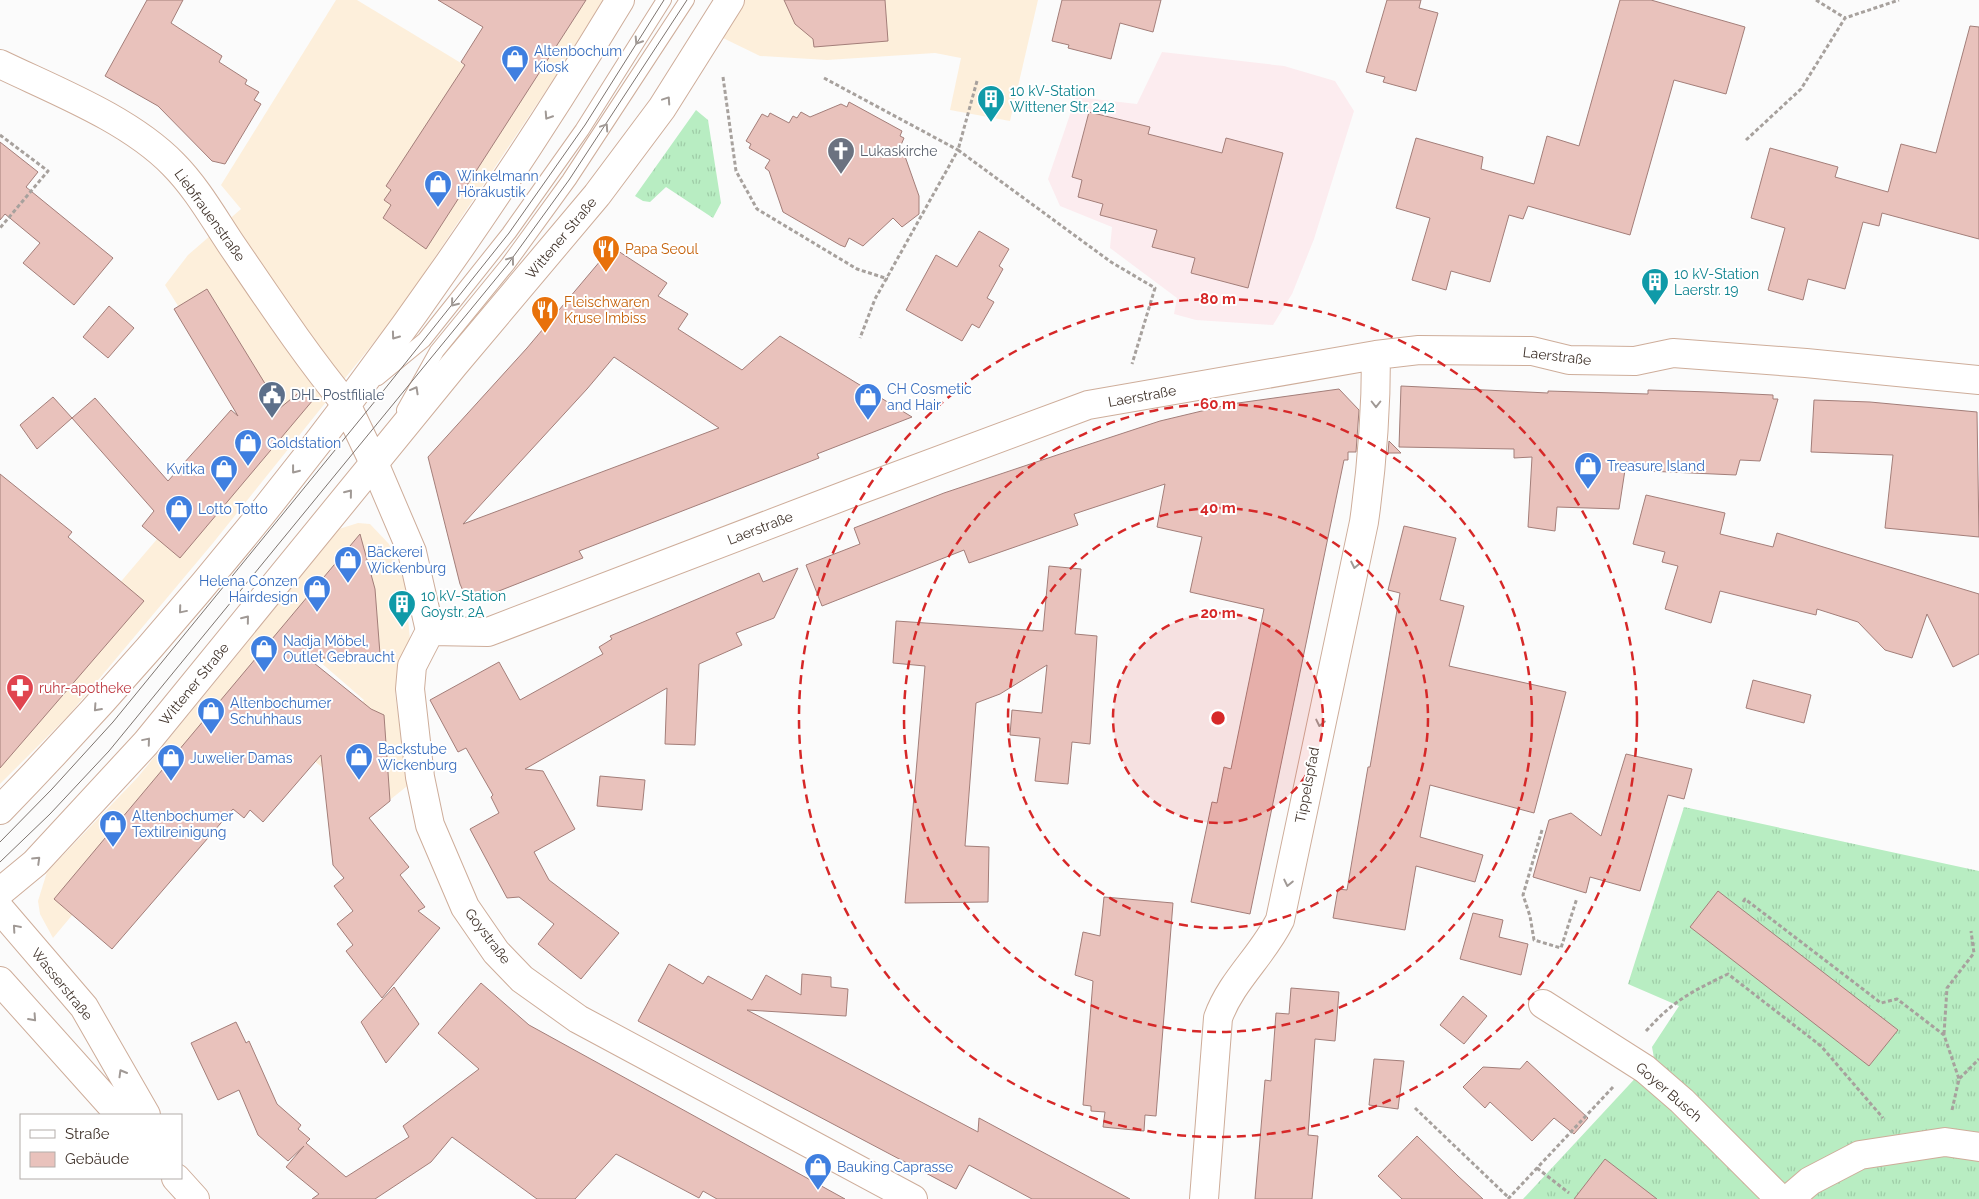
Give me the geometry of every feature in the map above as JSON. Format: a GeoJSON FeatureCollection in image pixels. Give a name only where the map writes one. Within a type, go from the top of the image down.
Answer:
{"type":"FeatureCollection","features":[{"type":"Feature","properties":{"kind":"street"},"geometry":{"type":"LineString","coordinates":[[0,810],[76,730],[180,613],[346,404],[486,211],[552,110],[620,0]]}},
{"type":"Feature","properties":{"kind":"street","name":"Wittener Straße"},"geometry":{"type":"LineString","coordinates":[[0,892],[35,862],[115,778],[625,160],[694,60],[730,0]]}},
{"type":"Feature","properties":{"kind":"street","name":"Liebfrauenstraße"},"geometry":{"type":"LineString","coordinates":[[0,64],[105,116],[144,140],[173,164],[198,196],[311,362],[346,404]]}},
{"type":"Feature","properties":{"kind":"street","name":"Laerstraße"},"geometry":{"type":"LineString","coordinates":[[430,631],[488,632],[1088,405],[1128,400],[1376,355],[1419,350],[1532,351],[1569,360],[1635,361],[1673,353],[1806,363],[1979,380]]}},
{"type":"Feature","properties":{"kind":"street","name":"Tippelspfad"},"geometry":{"type":"LineString","coordinates":[[1204,1199],[1218,1018],[1223,1003],[1269,941],[1280,920],[1364,522],[1372,463],[1376,411],[1376,355]]}},
{"type":"Feature","properties":{"kind":"street"},"geometry":{"type":"LineString","coordinates":[[346,404],[374,463],[412,552],[430,631]]}},
{"type":"Feature","properties":{"kind":"street","name":"Goystraße"},"geometry":{"type":"LineString","coordinates":[[430,631],[412,666],[410,689],[420,777],[430,825],[465,906],[496,952],[522,979],[578,1019],[914,1199]]}},
{"type":"Feature","properties":{"kind":"street","name":"Wasserstraße"},"geometry":{"type":"LineString","coordinates":[[0,909],[84,1007],[145,1114]]}},
{"type":"Feature","properties":{"kind":"street"},"geometry":{"type":"LineString","coordinates":[[0,981],[119,1114]]}},
{"type":"Feature","properties":{"kind":"street","name":"Goyer Busch"},"geometry":{"type":"LineString","coordinates":[[1543,1004],[1630,1060],[1682,1101],[1780,1199]]}},
{"type":"Feature","properties":{"kind":"street"},"geometry":{"type":"LineString","coordinates":[[1789,1199],[1810,1181],[1860,1155],[1945,1142],[1979,1147]]}},
{"type":"Feature","properties":{"kind":"street"},"geometry":{"type":"LineString","coordinates":[[182,1177],[195,1199]]}},
{"type":"Feature","properties":{"kind":"street"},"geometry":{"type":"LineString","coordinates":[[177,1179],[195,1199]]}},
{"type":"Feature","properties":{"kind":"lane"},"geometry":{"type":"LineString","coordinates":[[346,404],[424,340],[461,295],[556,167],[664,0]]}},
{"type":"Feature","properties":{"kind":"lane"},"geometry":{"type":"LineString","coordinates":[[374,463],[437,351],[508,264],[569,180],[687,0]]}},
{"type":"Feature","properties":{"kind":"path"},"geometry":{"type":"LineString","coordinates":[[1816,0],[1845,18]]}},
{"type":"Feature","properties":{"kind":"path"},"geometry":{"type":"LineString","coordinates":[[1746,140],[1801,89],[1845,18],[1899,0]]}},
{"type":"Feature","properties":{"kind":"path"},"geometry":{"type":"LineString","coordinates":[[723,77],[736,170],[757,209],[857,268],[888,279]]}},
{"type":"Feature","properties":{"kind":"path"},"geometry":{"type":"LineString","coordinates":[[824,78],[958,150],[1111,262],[1155,288],[1132,364],[1128,400]]}},
{"type":"Feature","properties":{"kind":"path"},"geometry":{"type":"LineString","coordinates":[[860,338],[875,299],[888,279],[958,150],[977,81]]}},
{"type":"Feature","properties":{"kind":"path"},"geometry":{"type":"LineString","coordinates":[[0,135],[48,171],[0,228]]}},
{"type":"Feature","properties":{"kind":"path"},"geometry":{"type":"LineString","coordinates":[[1542,830],[1523,895],[1530,916],[1534,940],[1561,948],[1577,898]]}},
{"type":"Feature","properties":{"kind":"path"},"geometry":{"type":"LineString","coordinates":[[1743,902],[1745,899],[1881,1003],[1897,1000],[1944,1035]]}},
{"type":"Feature","properties":{"kind":"path"},"geometry":{"type":"LineString","coordinates":[[1945,1142],[1959,1079],[1944,1035],[1947,988],[1974,954],[1971,931]]}},
{"type":"Feature","properties":{"kind":"path"},"geometry":{"type":"LineString","coordinates":[[1415,1108],[1508,1198],[1537,1168],[1630,1060],[1664,1012],[1684,996],[1728,974],[1821,1046],[1891,1128],[1898,1148]]}},
{"type":"Feature","properties":{"kind":"path"},"geometry":{"type":"LineString","coordinates":[[1959,1079],[1979,1059]]}},
{"type":"Feature","properties":{"kind":"path"},"geometry":{"type":"LineString","coordinates":[[1537,1168],[1568,1193]]}},
{"type":"Feature","properties":{"kind":"shaded area"},"geometry":{"type":"Polygon","coordinates":[[[336,0],[357,0],[522,100],[586,0],[603,0],[561,68],[399,311],[213,543],[68,716],[0,784],[0,724],[253,426],[165,285],[188,255],[241,209],[221,185],[336,0]]]}},
{"type":"Feature","properties":{"kind":"shaded area"},"geometry":{"type":"Polygon","coordinates":[[[745,0],[1038,0],[1010,121],[950,110],[961,58],[935,53],[827,60],[760,56],[723,38],[745,0]]]}},
{"type":"Feature","properties":{"kind":"shaded area"},"geometry":{"type":"Polygon","coordinates":[[[1162,52],[1284,66],[1335,81],[1354,111],[1314,239],[1292,294],[1273,325],[1196,320],[1174,314],[1177,298],[1110,248],[1112,227],[1060,206],[1048,179],[1076,97],[1137,104],[1162,52]]]}},
{"type":"Feature","properties":{"kind":"shaded area"},"geometry":{"type":"Polygon","coordinates":[[[358,523],[370,524],[389,544],[405,584],[410,640],[399,668],[395,693],[403,751],[411,783],[331,847],[323,768],[313,760],[364,700],[319,661],[326,652],[339,663],[350,649],[336,600],[53,938],[40,914],[38,901],[47,872],[138,777],[339,529],[358,523]]]}},
{"type":"Feature","properties":{"kind":"green space"},"geometry":{"type":"Polygon","coordinates":[[[696,110],[708,120],[721,203],[713,218],[666,187],[650,202],[643,201],[635,196],[696,110]]]}},
{"type":"Feature","properties":{"kind":"green space"},"geometry":{"type":"Polygon","coordinates":[[[1684,807],[1979,871],[1979,1199],[1523,1199],[1654,1058],[1652,1047],[1679,1006],[1628,984],[1684,807]]]}},
{"type":"Feature","properties":{"kind":"building"},"geometry":{"type":"Polygon","coordinates":[[[147,0],[183,0],[171,23],[222,56],[219,62],[247,80],[245,84],[259,92],[254,100],[261,104],[225,164],[212,161],[158,106],[105,76],[147,0]]]}},
{"type":"Feature","properties":{"kind":"building"},"geometry":{"type":"Polygon","coordinates":[[[438,0],[586,0],[426,249],[383,218],[391,205],[384,200],[391,190],[386,186],[465,65],[461,62],[483,27],[438,0]]]}},
{"type":"Feature","properties":{"kind":"building"},"geometry":{"type":"Polygon","coordinates":[[[784,0],[885,0],[888,41],[814,47],[813,39],[795,24],[784,0]]]}},
{"type":"Feature","properties":{"kind":"building"},"geometry":{"type":"Polygon","coordinates":[[[1062,0],[1161,0],[1153,32],[1120,23],[1111,59],[1068,48],[1069,45],[1052,41],[1062,0]]]}},
{"type":"Feature","properties":{"kind":"building"},"geometry":{"type":"Polygon","coordinates":[[[1387,0],[1421,0],[1419,8],[1438,13],[1416,91],[1383,82],[1385,77],[1366,72],[1387,0]]]}},
{"type":"Feature","properties":{"kind":"building"},"geometry":{"type":"Polygon","coordinates":[[[1620,0],[1651,0],[1745,27],[1726,94],[1674,80],[1630,235],[1528,206],[1523,219],[1509,215],[1490,282],[1451,271],[1446,290],[1412,280],[1430,218],[1396,208],[1416,138],[1483,157],[1481,169],[1534,184],[1547,136],[1579,146],[1620,0]]]}},
{"type":"Feature","properties":{"kind":"building"},"geometry":{"type":"Polygon","coordinates":[[[1970,26],[1979,27],[1979,239],[1882,213],[1879,226],[1863,222],[1845,289],[1808,279],[1803,300],[1768,290],[1785,228],[1751,218],[1770,148],[1838,167],[1835,177],[1888,192],[1901,144],[1936,153],[1970,26]]]}},
{"type":"Feature","properties":{"kind":"building","name":"Lukaskirche"},"geometry":{"type":"Polygon","coordinates":[[[849,102],[902,131],[900,136],[904,138],[901,145],[919,196],[919,214],[902,227],[893,218],[863,246],[849,238],[845,247],[783,212],[769,171],[765,168],[770,160],[749,148],[751,144],[746,141],[762,114],[768,117],[770,113],[789,123],[793,116],[797,118],[801,112],[810,117],[841,104],[847,107],[849,102]]]}},
{"type":"Feature","properties":{"kind":"building"},"geometry":{"type":"Polygon","coordinates":[[[1089,112],[1150,127],[1148,134],[1222,153],[1226,138],[1283,153],[1248,288],[1191,273],[1195,258],[1152,247],[1157,230],[1100,215],[1103,204],[1078,197],[1082,180],[1072,177],[1089,112]]]}},
{"type":"Feature","properties":{"kind":"building"},"geometry":{"type":"Polygon","coordinates":[[[0,142],[38,172],[26,187],[113,258],[74,305],[23,263],[40,243],[5,214],[0,220],[0,142]]]}},
{"type":"Feature","properties":{"kind":"building"},"geometry":{"type":"Polygon","coordinates":[[[979,231],[1009,249],[999,266],[1003,269],[987,298],[994,302],[979,328],[972,324],[962,341],[906,310],[936,255],[957,267],[979,231]]]}},
{"type":"Feature","properties":{"kind":"building"},"geometry":{"type":"Polygon","coordinates":[[[612,247],[667,283],[658,296],[688,314],[678,329],[742,370],[780,336],[912,417],[817,454],[819,458],[579,551],[583,558],[481,598],[472,599],[464,593],[460,584],[428,457],[527,348],[612,247]],[[614,357],[463,524],[719,428],[614,357]]]}},
{"type":"Feature","properties":{"kind":"building"},"geometry":{"type":"Polygon","coordinates":[[[207,289],[280,408],[302,390],[313,400],[180,558],[142,526],[154,511],[72,418],[95,398],[168,481],[231,410],[238,416],[174,309],[207,289]]]}},
{"type":"Feature","properties":{"kind":"building"},"geometry":{"type":"Polygon","coordinates":[[[109,306],[134,328],[108,358],[83,337],[109,306]]]}},
{"type":"Feature","properties":{"kind":"building"},"geometry":{"type":"Polygon","coordinates":[[[1401,386],[1548,393],[1548,391],[1648,394],[1648,390],[1710,392],[1773,395],[1773,399],[1778,399],[1760,461],[1740,460],[1736,475],[1625,470],[1619,509],[1557,507],[1555,531],[1528,527],[1532,457],[1514,458],[1514,449],[1399,447],[1401,386]]]}},
{"type":"Feature","properties":{"kind":"building"},"geometry":{"type":"Polygon","coordinates":[[[1339,389],[1359,410],[1356,452],[1348,452],[1348,460],[1344,460],[1250,914],[1191,902],[1212,802],[1217,803],[1224,767],[1231,769],[1264,609],[1190,592],[1202,537],[1157,527],[1165,484],[1074,514],[1078,525],[969,563],[964,550],[822,606],[806,565],[860,544],[854,528],[944,493],[1075,449],[1160,421],[1231,404],[1339,389]]]}},
{"type":"Feature","properties":{"kind":"building"},"geometry":{"type":"Polygon","coordinates":[[[53,397],[72,418],[37,449],[20,425],[53,397]]]}},
{"type":"Feature","properties":{"kind":"building"},"geometry":{"type":"Polygon","coordinates":[[[1814,400],[1870,402],[1977,412],[1979,537],[1885,528],[1893,455],[1811,452],[1814,400]]]}},
{"type":"Feature","properties":{"kind":"building"},"geometry":{"type":"Polygon","coordinates":[[[1389,441],[1401,453],[1388,453],[1389,441]]]}},
{"type":"Feature","properties":{"kind":"building"},"geometry":{"type":"Polygon","coordinates":[[[0,474],[72,532],[68,537],[144,601],[0,768],[0,474]]]}},
{"type":"Feature","properties":{"kind":"building"},"geometry":{"type":"Polygon","coordinates":[[[1646,495],[1725,513],[1720,534],[1773,547],[1777,533],[1979,594],[1979,654],[1953,667],[1927,614],[1912,658],[1885,650],[1858,622],[1817,609],[1816,615],[1720,591],[1711,623],[1665,609],[1678,566],[1662,562],[1665,552],[1633,544],[1646,495]]]}},
{"type":"Feature","properties":{"kind":"building"},"geometry":{"type":"Polygon","coordinates":[[[1404,526],[1456,538],[1440,600],[1464,606],[1449,666],[1566,692],[1534,813],[1430,785],[1420,837],[1483,855],[1475,882],[1416,866],[1405,930],[1333,918],[1338,889],[1347,890],[1368,767],[1370,767],[1400,593],[1388,590],[1404,526]]]}},
{"type":"Feature","properties":{"kind":"building"},"geometry":{"type":"Polygon","coordinates":[[[360,534],[375,589],[380,654],[309,659],[371,709],[384,715],[390,801],[369,818],[409,867],[400,875],[425,907],[418,911],[440,928],[382,998],[346,951],[353,945],[337,924],[353,911],[334,886],[344,878],[333,865],[321,755],[263,822],[250,810],[244,818],[233,809],[112,949],[54,899],[360,534]]]}},
{"type":"Feature","properties":{"kind":"building"},"geometry":{"type":"Polygon","coordinates":[[[1049,566],[1081,569],[1075,634],[1097,636],[1090,744],[1072,742],[1068,784],[1035,781],[1040,738],[1010,735],[1012,710],[1042,713],[1047,665],[1000,694],[976,703],[965,846],[989,847],[988,902],[905,903],[925,666],[893,663],[896,621],[1043,631],[1049,566]]]}},
{"type":"Feature","properties":{"kind":"building"},"geometry":{"type":"Polygon","coordinates":[[[798,568],[774,618],[736,633],[742,645],[699,664],[695,745],[665,744],[667,688],[525,769],[543,771],[575,829],[534,852],[549,880],[619,933],[581,979],[538,944],[554,924],[519,897],[507,898],[470,829],[499,813],[491,797],[493,795],[466,748],[458,752],[430,700],[499,662],[520,700],[603,654],[599,647],[612,639],[610,636],[759,573],[763,582],[798,568]]]}},
{"type":"Feature","properties":{"kind":"building"},"geometry":{"type":"Polygon","coordinates":[[[1753,680],[1811,695],[1804,723],[1746,708],[1753,680]]]}},
{"type":"Feature","properties":{"kind":"building"},"geometry":{"type":"Polygon","coordinates":[[[1626,754],[1692,769],[1684,799],[1668,795],[1640,891],[1590,877],[1586,893],[1533,877],[1549,820],[1571,813],[1601,836],[1626,754]]]}},
{"type":"Feature","properties":{"kind":"building"},"geometry":{"type":"Polygon","coordinates":[[[600,776],[645,780],[642,810],[597,806],[600,776]]]}},
{"type":"Feature","properties":{"kind":"building"},"geometry":{"type":"Polygon","coordinates":[[[1718,891],[1898,1030],[1869,1066],[1690,927],[1718,891]]]}},
{"type":"Feature","properties":{"kind":"building"},"geometry":{"type":"Polygon","coordinates":[[[1104,897],[1173,903],[1156,1116],[1145,1115],[1144,1131],[1103,1127],[1105,1112],[1091,1111],[1091,1106],[1083,1105],[1093,981],[1075,975],[1083,932],[1100,936],[1104,897]]]}},
{"type":"Feature","properties":{"kind":"building"},"geometry":{"type":"Polygon","coordinates":[[[1473,913],[1503,920],[1499,937],[1528,944],[1521,975],[1460,959],[1473,913]]]}},
{"type":"Feature","properties":{"kind":"building"},"geometry":{"type":"Polygon","coordinates":[[[669,964],[703,984],[708,976],[752,1000],[766,975],[801,995],[802,974],[831,977],[831,987],[848,989],[846,1016],[747,1010],[978,1132],[979,1118],[1130,1199],[1032,1199],[969,1165],[956,1189],[638,1021],[669,964]]]}},
{"type":"Feature","properties":{"kind":"building"},"geometry":{"type":"Polygon","coordinates":[[[481,983],[529,1025],[845,1199],[717,1199],[703,1191],[699,1198],[616,1154],[575,1199],[537,1199],[452,1137],[431,1162],[375,1199],[312,1199],[319,1194],[286,1167],[304,1146],[288,1161],[258,1135],[239,1090],[218,1100],[191,1043],[236,1022],[246,1043],[249,1041],[277,1104],[301,1125],[298,1129],[310,1139],[306,1143],[346,1177],[409,1137],[403,1126],[479,1069],[438,1033],[481,983]]]}},
{"type":"Feature","properties":{"kind":"building"},"geometry":{"type":"Polygon","coordinates":[[[394,987],[419,1024],[386,1063],[361,1022],[394,987]]]}},
{"type":"Feature","properties":{"kind":"building"},"geometry":{"type":"Polygon","coordinates":[[[1291,988],[1339,992],[1335,1041],[1315,1039],[1308,1135],[1318,1136],[1312,1199],[1255,1199],[1265,1080],[1271,1081],[1276,1013],[1289,1014],[1291,988]]]}},
{"type":"Feature","properties":{"kind":"building"},"geometry":{"type":"Polygon","coordinates":[[[1463,996],[1487,1016],[1464,1044],[1440,1025],[1463,996]]]}},
{"type":"Feature","properties":{"kind":"building"},"geometry":{"type":"Polygon","coordinates":[[[1374,1059],[1404,1061],[1398,1109],[1369,1105],[1374,1059]]]}},
{"type":"Feature","properties":{"kind":"building"},"geometry":{"type":"Polygon","coordinates":[[[1527,1061],[1588,1118],[1574,1134],[1554,1118],[1532,1141],[1490,1102],[1485,1108],[1463,1087],[1483,1067],[1520,1069],[1527,1061]]]}},
{"type":"Feature","properties":{"kind":"building"},"geometry":{"type":"Polygon","coordinates":[[[1417,1136],[1483,1199],[1402,1199],[1378,1176],[1417,1136]]]}},
{"type":"Feature","properties":{"kind":"building"},"geometry":{"type":"Polygon","coordinates":[[[1605,1159],[1657,1199],[1574,1199],[1605,1159]]]}},
{"type":"Feature","properties":{"kind":"tram line"},"geometry":{"type":"LineString","coordinates":[[0,842],[52,789],[113,722],[380,395],[509,233],[585,125],[664,0]]}},
{"type":"Feature","properties":{"kind":"tram line"},"geometry":{"type":"LineString","coordinates":[[0,862],[50,814],[109,751],[508,264],[569,180],[687,0]]}},
{"type":"Feature","properties":{"kind":"place","name":"Altenbochum Kiosk"},"geometry":{"type":"Point","coordinates":[515,83]}},
{"type":"Feature","properties":{"kind":"place","name":"10 kV-Station Wittener Str. 242"},"geometry":{"type":"Point","coordinates":[991,123]}},
{"type":"Feature","properties":{"kind":"place","name":"Lukaskirche"},"geometry":{"type":"Point","coordinates":[841,175]}},
{"type":"Feature","properties":{"kind":"place","name":"Winkelmann Hörakustik"},"geometry":{"type":"Point","coordinates":[438,208]}},
{"type":"Feature","properties":{"kind":"place","name":"Papa Seoul"},"geometry":{"type":"Point","coordinates":[606,273]}},
{"type":"Feature","properties":{"kind":"place","name":"10 kV-Station Laerstr. 19"},"geometry":{"type":"Point","coordinates":[1655,306]}},
{"type":"Feature","properties":{"kind":"place","name":"Fleischwaren Kruse Imbiss"},"geometry":{"type":"Point","coordinates":[545,334]}},
{"type":"Feature","properties":{"kind":"place","name":"DHL Postfiliale"},"geometry":{"type":"Point","coordinates":[272,419]}},
{"type":"Feature","properties":{"kind":"place","name":"CH Cosmetic and Hair"},"geometry":{"type":"Point","coordinates":[868,421]}},
{"type":"Feature","properties":{"kind":"place","name":"Goldstation"},"geometry":{"type":"Point","coordinates":[248,467]}},
{"type":"Feature","properties":{"kind":"place","name":"Treasure Island"},"geometry":{"type":"Point","coordinates":[1588,490]}},
{"type":"Feature","properties":{"kind":"place","name":"Kvitka"},"geometry":{"type":"Point","coordinates":[224,493]}},
{"type":"Feature","properties":{"kind":"place","name":"Lotto Totto"},"geometry":{"type":"Point","coordinates":[179,533]}},
{"type":"Feature","properties":{"kind":"place","name":"Bäckerei Wickenburg"},"geometry":{"type":"Point","coordinates":[348,584]}},
{"type":"Feature","properties":{"kind":"place","name":"Helena Conzen Hairdesign"},"geometry":{"type":"Point","coordinates":[317,613]}},
{"type":"Feature","properties":{"kind":"place","name":"10 kV-Station Goystr. 2A"},"geometry":{"type":"Point","coordinates":[402,628]}},
{"type":"Feature","properties":{"kind":"place","name":"Nadja Möbel, Outlet Gebraucht"},"geometry":{"type":"Point","coordinates":[264,673]}},
{"type":"Feature","properties":{"kind":"place","name":"ruhr-apotheke"},"geometry":{"type":"Point","coordinates":[20,712]}},
{"type":"Feature","properties":{"kind":"place","name":"Altenbochumer Schuhhaus"},"geometry":{"type":"Point","coordinates":[211,735]}},
{"type":"Feature","properties":{"kind":"place","name":"Backstube Wickenburg"},"geometry":{"type":"Point","coordinates":[359,781]}},
{"type":"Feature","properties":{"kind":"place","name":"Juwelier Damas"},"geometry":{"type":"Point","coordinates":[171,782]}},
{"type":"Feature","properties":{"kind":"place","name":"Altenbochumer Textilreinigung"},"geometry":{"type":"Point","coordinates":[113,848]}},
{"type":"Feature","properties":{"kind":"place","name":"Bauking Caprasse"},"geometry":{"type":"Point","coordinates":[818,1191]}}]}
